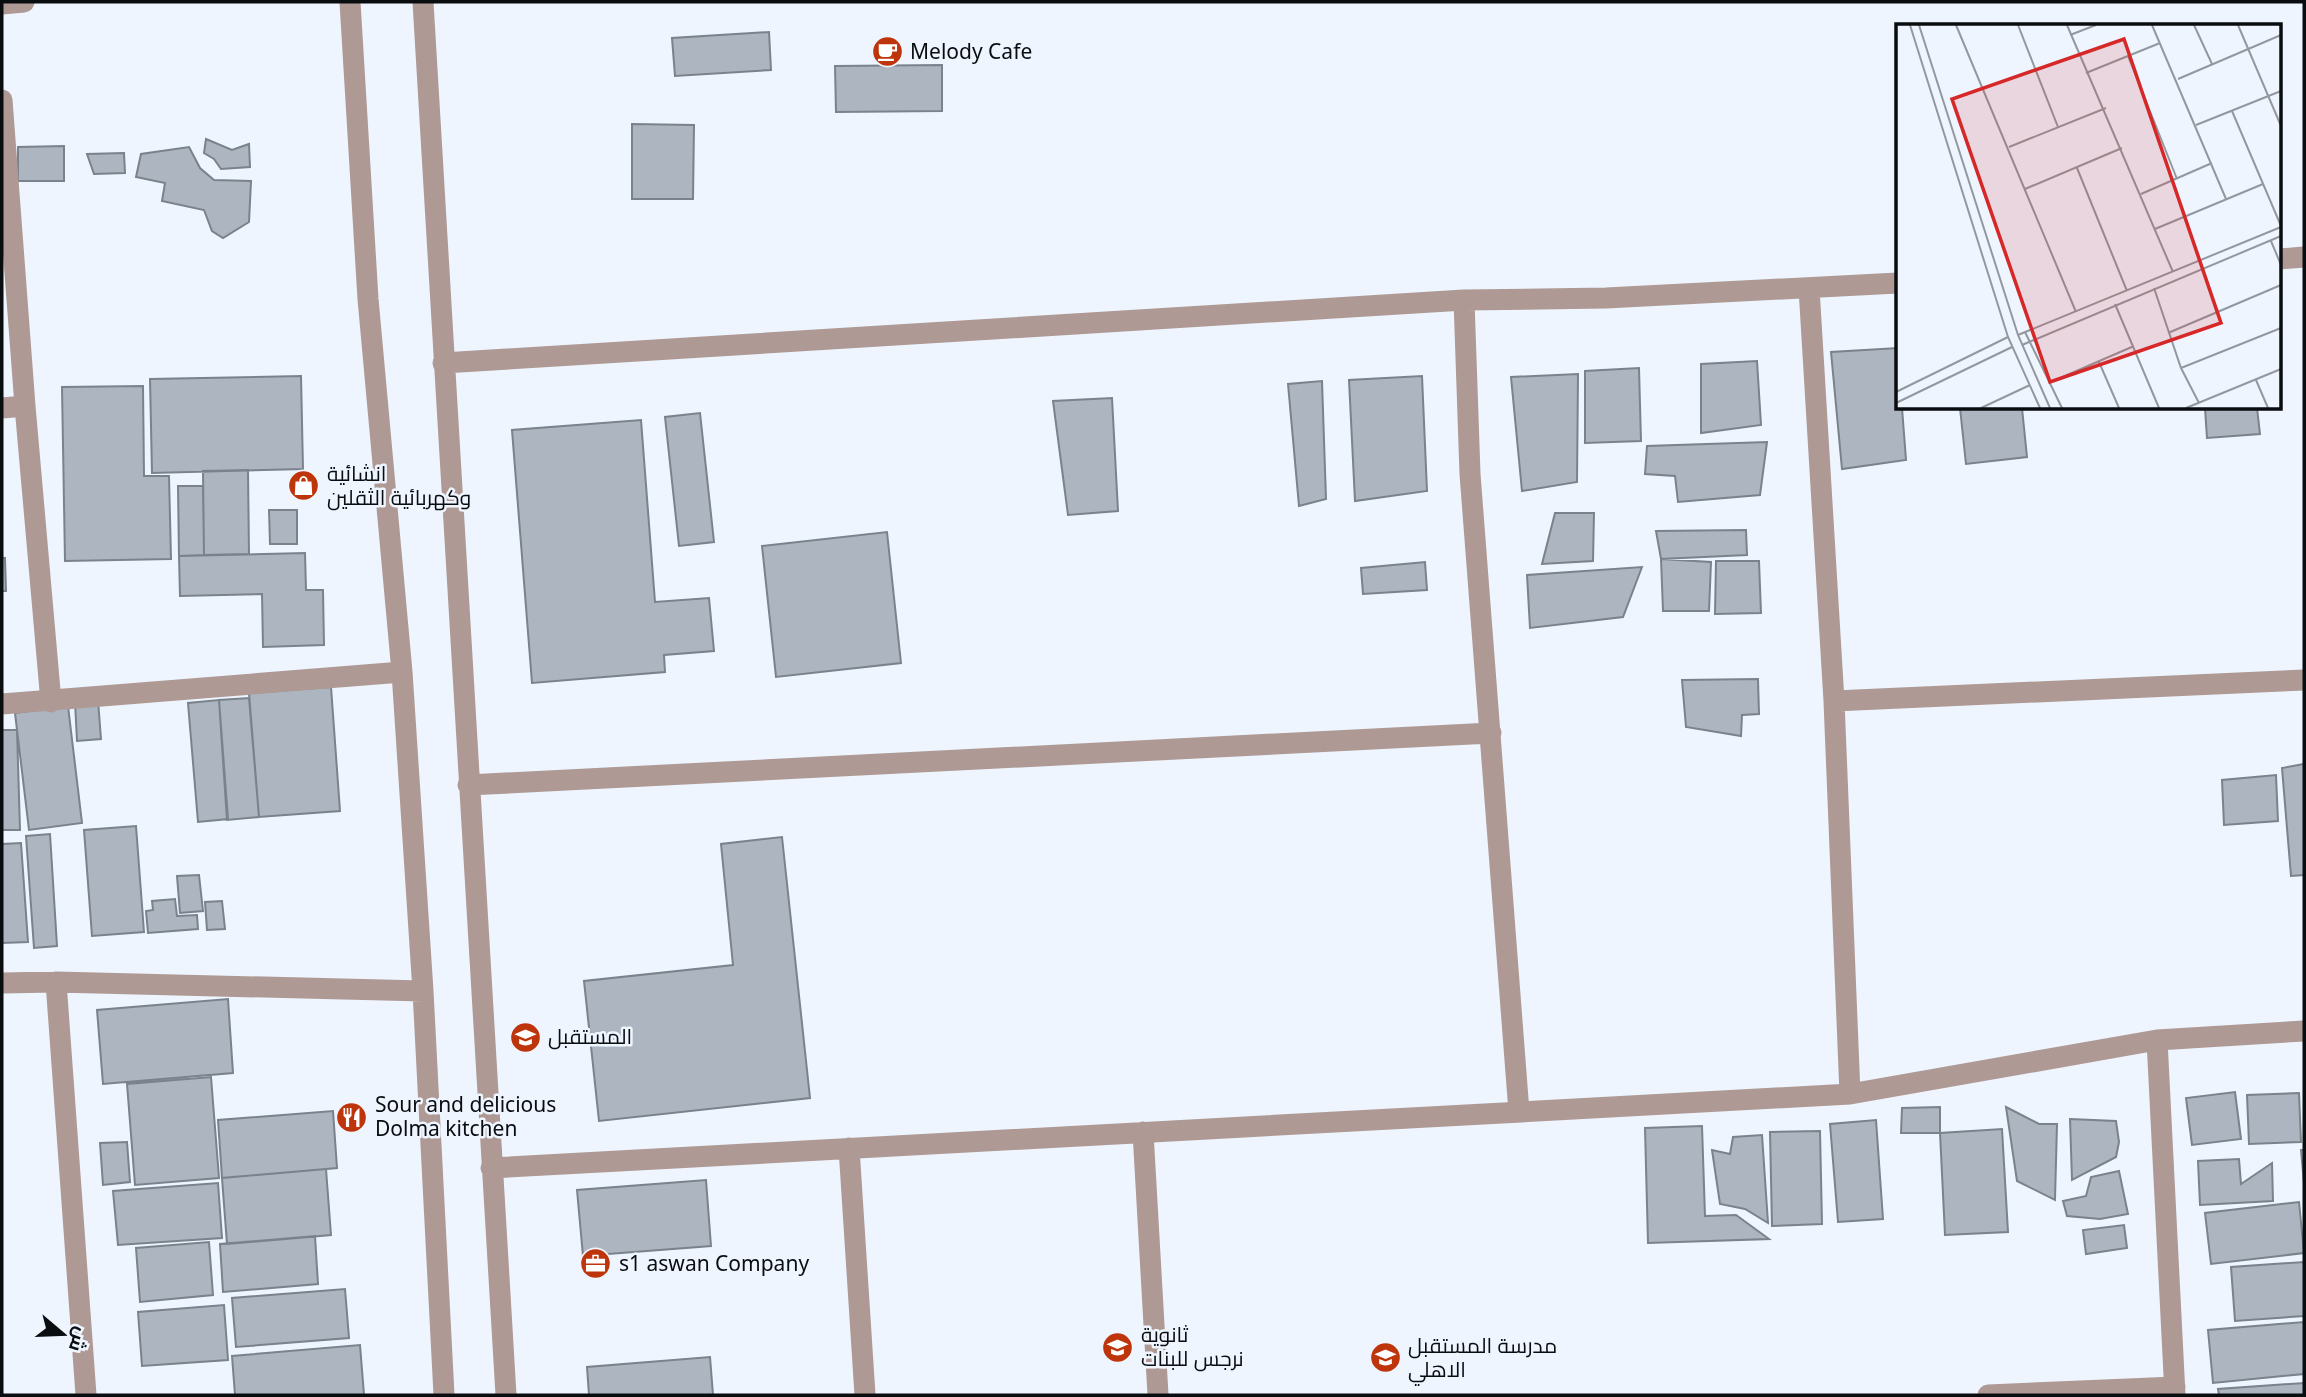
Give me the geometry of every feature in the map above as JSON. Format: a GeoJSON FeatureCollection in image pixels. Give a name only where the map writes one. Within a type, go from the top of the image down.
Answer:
{"type":"FeatureCollection","features":[{"type":"Feature","properties":{"kind":"street"},"geometry":{"type":"LineString","coordinates":[[2,4],[24,2]]}},
{"type":"Feature","properties":{"kind":"street"},"geometry":{"type":"LineString","coordinates":[[349,2],[368,299],[402,672],[423,991],[444,1395]]}},
{"type":"Feature","properties":{"kind":"street"},"geometry":{"type":"LineString","coordinates":[[423,2],[506,1395]]}},
{"type":"Feature","properties":{"kind":"street"},"geometry":{"type":"LineString","coordinates":[[2,100],[24,406],[51,702]]}},
{"type":"Feature","properties":{"kind":"street"},"geometry":{"type":"LineString","coordinates":[[2282,259],[2304,257]]}},
{"type":"Feature","properties":{"kind":"street"},"geometry":{"type":"LineString","coordinates":[[443,363],[1464,300],[1606,298],[1896,283]]}},
{"type":"Feature","properties":{"kind":"street"},"geometry":{"type":"LineString","coordinates":[[1809,288],[1834,701],[1850,1094]]}},
{"type":"Feature","properties":{"kind":"street"},"geometry":{"type":"LineString","coordinates":[[1464,300],[1470,474],[1519,1112]]}},
{"type":"Feature","properties":{"kind":"street"},"geometry":{"type":"LineString","coordinates":[[2,408],[24,406]]}},
{"type":"Feature","properties":{"kind":"street"},"geometry":{"type":"LineString","coordinates":[[2,704],[402,672]]}},
{"type":"Feature","properties":{"kind":"street"},"geometry":{"type":"LineString","coordinates":[[1834,701],[2304,680]]}},
{"type":"Feature","properties":{"kind":"street"},"geometry":{"type":"LineString","coordinates":[[468,785],[1491,733]]}},
{"type":"Feature","properties":{"kind":"street"},"geometry":{"type":"LineString","coordinates":[[56,982],[86,1395]]}},
{"type":"Feature","properties":{"kind":"street"},"geometry":{"type":"LineString","coordinates":[[2,983],[423,991]]}},
{"type":"Feature","properties":{"kind":"street"},"geometry":{"type":"LineString","coordinates":[[491,1168],[1850,1094],[2157,1040],[2304,1031]]}},
{"type":"Feature","properties":{"kind":"street"},"geometry":{"type":"LineString","coordinates":[[1988,1395],[2175,1391],[2157,1040]]}},
{"type":"Feature","properties":{"kind":"street"},"geometry":{"type":"LineString","coordinates":[[1143,1132],[1158,1395]]}},
{"type":"Feature","properties":{"kind":"street"},"geometry":{"type":"LineString","coordinates":[[849,1149],[865,1395]]}},
{"type":"Feature","properties":{"kind":"building"},"geometry":{"type":"Polygon","coordinates":[[[769,32],[771,70],[675,76],[672,38],[769,32]]]}},
{"type":"Feature","properties":{"kind":"building"},"geometry":{"type":"Polygon","coordinates":[[[942,65],[942,111],[836,112],[835,66],[942,65]]]}},
{"type":"Feature","properties":{"kind":"building"},"geometry":{"type":"Polygon","coordinates":[[[632,124],[694,125],[693,199],[632,199],[632,124]]]}},
{"type":"Feature","properties":{"kind":"building"},"geometry":{"type":"Polygon","coordinates":[[[206,139],[232,150],[249,144],[250,167],[221,169],[214,159],[204,153],[206,139]]]}},
{"type":"Feature","properties":{"kind":"building"},"geometry":{"type":"Polygon","coordinates":[[[64,146],[64,181],[18,181],[18,147],[64,146]]]}},
{"type":"Feature","properties":{"kind":"building"},"geometry":{"type":"Polygon","coordinates":[[[189,147],[200,168],[214,180],[251,181],[249,222],[223,238],[212,231],[204,210],[162,201],[165,183],[136,177],[141,154],[189,147]]]}},
{"type":"Feature","properties":{"kind":"building"},"geometry":{"type":"Polygon","coordinates":[[[124,153],[125,173],[94,174],[87,154],[124,153]]]}},
{"type":"Feature","properties":{"kind":"building"},"geometry":{"type":"Polygon","coordinates":[[[1896,348],[1896,410],[1902,410],[1906,460],[1842,469],[1831,352],[1896,348]]]}},
{"type":"Feature","properties":{"kind":"building"},"geometry":{"type":"Polygon","coordinates":[[[1757,361],[1761,425],[1701,433],[1701,364],[1757,361]]]}},
{"type":"Feature","properties":{"kind":"building"},"geometry":{"type":"Polygon","coordinates":[[[1639,368],[1641,441],[1585,443],[1585,371],[1639,368]]]}},
{"type":"Feature","properties":{"kind":"building"},"geometry":{"type":"Polygon","coordinates":[[[1578,374],[1577,482],[1522,491],[1511,377],[1578,374]]]}},
{"type":"Feature","properties":{"kind":"building"},"geometry":{"type":"Polygon","coordinates":[[[301,376],[303,469],[152,473],[150,379],[301,376]]]}},
{"type":"Feature","properties":{"kind":"building"},"geometry":{"type":"Polygon","coordinates":[[[1422,376],[1427,491],[1355,501],[1349,380],[1422,376]]]}},
{"type":"Feature","properties":{"kind":"building"},"geometry":{"type":"Polygon","coordinates":[[[1322,381],[1326,499],[1299,506],[1288,384],[1322,381]]]}},
{"type":"Feature","properties":{"kind":"building"},"geometry":{"type":"Polygon","coordinates":[[[143,386],[144,476],[169,476],[171,559],[65,561],[62,387],[143,386]]]}},
{"type":"Feature","properties":{"kind":"building"},"geometry":{"type":"Polygon","coordinates":[[[1112,398],[1118,511],[1068,515],[1053,401],[1112,398]]]}},
{"type":"Feature","properties":{"kind":"building"},"geometry":{"type":"Polygon","coordinates":[[[1960,410],[2022,410],[2027,457],[1966,464],[1960,410]]]}},
{"type":"Feature","properties":{"kind":"building"},"geometry":{"type":"Polygon","coordinates":[[[2205,410],[2257,410],[2260,434],[2207,438],[2205,410]]]}},
{"type":"Feature","properties":{"kind":"building"},"geometry":{"type":"Polygon","coordinates":[[[700,413],[714,542],[679,546],[665,417],[700,413]]]}},
{"type":"Feature","properties":{"kind":"building"},"geometry":{"type":"Polygon","coordinates":[[[641,420],[655,602],[709,598],[714,651],[664,655],[665,672],[532,683],[512,430],[641,420]]]}},
{"type":"Feature","properties":{"kind":"building"},"geometry":{"type":"Polygon","coordinates":[[[1767,442],[1760,495],[1678,502],[1675,476],[1645,474],[1647,446],[1767,442]]]}},
{"type":"Feature","properties":{"kind":"building"},"geometry":{"type":"Polygon","coordinates":[[[248,470],[249,554],[204,555],[203,471],[248,470]]]}},
{"type":"Feature","properties":{"kind":"building"},"geometry":{"type":"Polygon","coordinates":[[[178,486],[203,486],[204,555],[179,556],[178,486]]]}},
{"type":"Feature","properties":{"kind":"building"},"geometry":{"type":"Polygon","coordinates":[[[269,510],[297,510],[297,544],[270,544],[269,510]]]}},
{"type":"Feature","properties":{"kind":"building"},"geometry":{"type":"Polygon","coordinates":[[[1555,513],[1594,513],[1593,561],[1542,564],[1555,513]]]}},
{"type":"Feature","properties":{"kind":"building"},"geometry":{"type":"Polygon","coordinates":[[[1746,530],[1747,555],[1661,559],[1656,531],[1746,530]]]}},
{"type":"Feature","properties":{"kind":"building"},"geometry":{"type":"Polygon","coordinates":[[[887,532],[901,663],[776,677],[762,546],[887,532]]]}},
{"type":"Feature","properties":{"kind":"building"},"geometry":{"type":"Polygon","coordinates":[[[305,553],[306,590],[323,590],[324,645],[263,647],[262,594],[180,596],[179,556],[305,553]]]}},
{"type":"Feature","properties":{"kind":"building"},"geometry":{"type":"Polygon","coordinates":[[[2,558],[5,558],[6,591],[2,591],[2,558]]]}},
{"type":"Feature","properties":{"kind":"building"},"geometry":{"type":"Polygon","coordinates":[[[1661,559],[1711,562],[1709,611],[1663,611],[1661,559]]]}},
{"type":"Feature","properties":{"kind":"building"},"geometry":{"type":"Polygon","coordinates":[[[1716,561],[1759,561],[1761,613],[1715,614],[1716,561]]]}},
{"type":"Feature","properties":{"kind":"building"},"geometry":{"type":"Polygon","coordinates":[[[1425,562],[1427,590],[1363,594],[1361,568],[1425,562]]]}},
{"type":"Feature","properties":{"kind":"building"},"geometry":{"type":"Polygon","coordinates":[[[1642,567],[1623,617],[1530,628],[1527,575],[1642,567]]]}},
{"type":"Feature","properties":{"kind":"building"},"geometry":{"type":"Polygon","coordinates":[[[1758,679],[1759,714],[1742,715],[1741,736],[1686,727],[1682,680],[1758,679]]]}},
{"type":"Feature","properties":{"kind":"building"},"geometry":{"type":"Polygon","coordinates":[[[331,687],[340,811],[259,817],[249,693],[331,687]]]}},
{"type":"Feature","properties":{"kind":"building"},"geometry":{"type":"Polygon","coordinates":[[[249,698],[259,817],[227,820],[219,700],[249,698]]]}},
{"type":"Feature","properties":{"kind":"building"},"geometry":{"type":"Polygon","coordinates":[[[98,700],[101,739],[77,741],[75,702],[98,700]]]}},
{"type":"Feature","properties":{"kind":"building"},"geometry":{"type":"Polygon","coordinates":[[[219,700],[228,819],[198,822],[188,703],[219,700]]]}},
{"type":"Feature","properties":{"kind":"building"},"geometry":{"type":"Polygon","coordinates":[[[68,706],[82,823],[29,830],[15,713],[68,706]]]}},
{"type":"Feature","properties":{"kind":"building"},"geometry":{"type":"Polygon","coordinates":[[[2,730],[17,730],[20,830],[2,830],[2,730]]]}},
{"type":"Feature","properties":{"kind":"building"},"geometry":{"type":"Polygon","coordinates":[[[2304,764],[2304,875],[2291,876],[2282,768],[2304,764]]]}},
{"type":"Feature","properties":{"kind":"building"},"geometry":{"type":"Polygon","coordinates":[[[2276,775],[2278,821],[2224,825],[2222,780],[2276,775]]]}},
{"type":"Feature","properties":{"kind":"building"},"geometry":{"type":"Polygon","coordinates":[[[136,826],[144,932],[92,936],[84,830],[136,826]]]}},
{"type":"Feature","properties":{"kind":"building"},"geometry":{"type":"Polygon","coordinates":[[[50,834],[57,946],[34,948],[26,836],[50,834]]]}},
{"type":"Feature","properties":{"kind":"building"},"geometry":{"type":"Polygon","coordinates":[[[782,837],[810,1098],[599,1121],[584,981],[733,965],[721,844],[782,837]]]}},
{"type":"Feature","properties":{"kind":"building"},"geometry":{"type":"Polygon","coordinates":[[[21,843],[28,942],[2,943],[2,844],[21,843]]]}},
{"type":"Feature","properties":{"kind":"building"},"geometry":{"type":"Polygon","coordinates":[[[199,875],[203,911],[180,913],[177,876],[199,875]]]}},
{"type":"Feature","properties":{"kind":"building"},"geometry":{"type":"Polygon","coordinates":[[[175,899],[177,916],[197,915],[198,929],[148,933],[146,911],[153,910],[152,901],[175,899]]]}},
{"type":"Feature","properties":{"kind":"building"},"geometry":{"type":"Polygon","coordinates":[[[222,901],[225,929],[207,930],[205,902],[222,901]]]}},
{"type":"Feature","properties":{"kind":"building"},"geometry":{"type":"Polygon","coordinates":[[[228,999],[233,1073],[103,1084],[97,1010],[228,999]]]}},
{"type":"Feature","properties":{"kind":"building"},"geometry":{"type":"Polygon","coordinates":[[[211,1077],[219,1178],[135,1185],[127,1084],[211,1077]]]}},
{"type":"Feature","properties":{"kind":"building"},"geometry":{"type":"Polygon","coordinates":[[[2235,1092],[2241,1139],[2192,1145],[2186,1098],[2235,1092]]]}},
{"type":"Feature","properties":{"kind":"building"},"geometry":{"type":"Polygon","coordinates":[[[2299,1093],[2301,1142],[2249,1144],[2247,1095],[2299,1093]]]}},
{"type":"Feature","properties":{"kind":"building"},"geometry":{"type":"Polygon","coordinates":[[[1940,1107],[1940,1133],[1901,1133],[1902,1108],[1940,1107]]]}},
{"type":"Feature","properties":{"kind":"building"},"geometry":{"type":"Polygon","coordinates":[[[2006,1107],[2039,1124],[2057,1124],[2055,1200],[2017,1181],[2006,1107]]]}},
{"type":"Feature","properties":{"kind":"building"},"geometry":{"type":"Polygon","coordinates":[[[333,1111],[337,1168],[222,1178],[218,1120],[333,1111]]]}},
{"type":"Feature","properties":{"kind":"building"},"geometry":{"type":"Polygon","coordinates":[[[2070,1119],[2116,1121],[2119,1142],[2116,1157],[2072,1180],[2070,1119]]]}},
{"type":"Feature","properties":{"kind":"building"},"geometry":{"type":"Polygon","coordinates":[[[1876,1120],[1883,1219],[1838,1222],[1830,1124],[1876,1120]]]}},
{"type":"Feature","properties":{"kind":"building"},"geometry":{"type":"Polygon","coordinates":[[[1702,1126],[1705,1216],[1736,1215],[1769,1239],[1648,1243],[1645,1128],[1702,1126]]]}},
{"type":"Feature","properties":{"kind":"building"},"geometry":{"type":"Polygon","coordinates":[[[2002,1129],[2008,1232],[1945,1235],[1940,1133],[2002,1129]]]}},
{"type":"Feature","properties":{"kind":"building"},"geometry":{"type":"Polygon","coordinates":[[[1820,1131],[1822,1224],[1772,1226],[1770,1132],[1820,1131]]]}},
{"type":"Feature","properties":{"kind":"building"},"geometry":{"type":"Polygon","coordinates":[[[1762,1135],[1768,1223],[1745,1209],[1720,1204],[1712,1150],[1730,1154],[1733,1137],[1762,1135]]]}},
{"type":"Feature","properties":{"kind":"building"},"geometry":{"type":"Polygon","coordinates":[[[127,1142],[130,1182],[103,1185],[100,1143],[127,1142]]]}},
{"type":"Feature","properties":{"kind":"building"},"geometry":{"type":"Polygon","coordinates":[[[2301,1150],[2304,1150],[2304,1183],[2301,1150]]]}},
{"type":"Feature","properties":{"kind":"building"},"geometry":{"type":"Polygon","coordinates":[[[2239,1159],[2241,1184],[2272,1163],[2273,1201],[2200,1205],[2198,1161],[2239,1159]]]}},
{"type":"Feature","properties":{"kind":"building"},"geometry":{"type":"Polygon","coordinates":[[[326,1169],[331,1235],[227,1244],[222,1178],[326,1169]]]}},
{"type":"Feature","properties":{"kind":"building"},"geometry":{"type":"Polygon","coordinates":[[[2119,1171],[2128,1214],[2100,1219],[2067,1216],[2063,1201],[2086,1196],[2091,1177],[2119,1171]]]}},
{"type":"Feature","properties":{"kind":"building"},"geometry":{"type":"Polygon","coordinates":[[[706,1180],[711,1246],[583,1256],[577,1190],[706,1180]]]}},
{"type":"Feature","properties":{"kind":"building"},"geometry":{"type":"Polygon","coordinates":[[[218,1183],[222,1238],[118,1245],[113,1191],[218,1183]]]}},
{"type":"Feature","properties":{"kind":"building"},"geometry":{"type":"Polygon","coordinates":[[[2299,1202],[2304,1253],[2211,1264],[2205,1213],[2299,1202]]]}},
{"type":"Feature","properties":{"kind":"building"},"geometry":{"type":"Polygon","coordinates":[[[2124,1225],[2127,1248],[2086,1254],[2083,1230],[2124,1225]]]}},
{"type":"Feature","properties":{"kind":"building"},"geometry":{"type":"Polygon","coordinates":[[[315,1236],[318,1284],[223,1292],[220,1244],[315,1236]]]}},
{"type":"Feature","properties":{"kind":"building"},"geometry":{"type":"Polygon","coordinates":[[[209,1242],[213,1295],[140,1302],[136,1248],[209,1242]]]}},
{"type":"Feature","properties":{"kind":"building"},"geometry":{"type":"Polygon","coordinates":[[[2304,1262],[2304,1316],[2235,1321],[2231,1267],[2304,1262]]]}},
{"type":"Feature","properties":{"kind":"building"},"geometry":{"type":"Polygon","coordinates":[[[345,1289],[349,1338],[236,1347],[232,1298],[345,1289]]]}},
{"type":"Feature","properties":{"kind":"building"},"geometry":{"type":"Polygon","coordinates":[[[224,1305],[228,1360],[142,1366],[138,1312],[224,1305]]]}},
{"type":"Feature","properties":{"kind":"building"},"geometry":{"type":"Polygon","coordinates":[[[2304,1322],[2304,1374],[2213,1383],[2208,1330],[2304,1322]]]}},
{"type":"Feature","properties":{"kind":"building"},"geometry":{"type":"Polygon","coordinates":[[[360,1345],[364,1395],[235,1395],[232,1356],[360,1345]]]}},
{"type":"Feature","properties":{"kind":"building"},"geometry":{"type":"Polygon","coordinates":[[[710,1357],[713,1395],[589,1395],[587,1367],[710,1357]]]}},
{"type":"Feature","properties":{"kind":"building"},"geometry":{"type":"Polygon","coordinates":[[[2304,1383],[2304,1395],[2219,1395],[2218,1389],[2304,1383]]]}},
{"type":"Feature","properties":{"kind":"place","name":"Melody Cafe"},"geometry":{"type":"Point","coordinates":[887,52]}},
{"type":"Feature","properties":{"kind":"place","name":"انشائية وكهربائية الثقلين"},"geometry":{"type":"Point","coordinates":[304,486]}},
{"type":"Feature","properties":{"kind":"place","name":"المستقبل"},"geometry":{"type":"Point","coordinates":[525,1037]}},
{"type":"Feature","properties":{"kind":"place","name":"Sour and delicious Dolma kitchen"},"geometry":{"type":"Point","coordinates":[352,1117]}},
{"type":"Feature","properties":{"kind":"place","name":"s1 aswan Company"},"geometry":{"type":"Point","coordinates":[596,1264]}},
{"type":"Feature","properties":{"kind":"place","name":"ثانوية نرجس للبنات"},"geometry":{"type":"Point","coordinates":[1118,1347]}},
{"type":"Feature","properties":{"kind":"place","name":"مدرسة المستقبل الاهلي"},"geometry":{"type":"Point","coordinates":[1385,1358]}}]}
